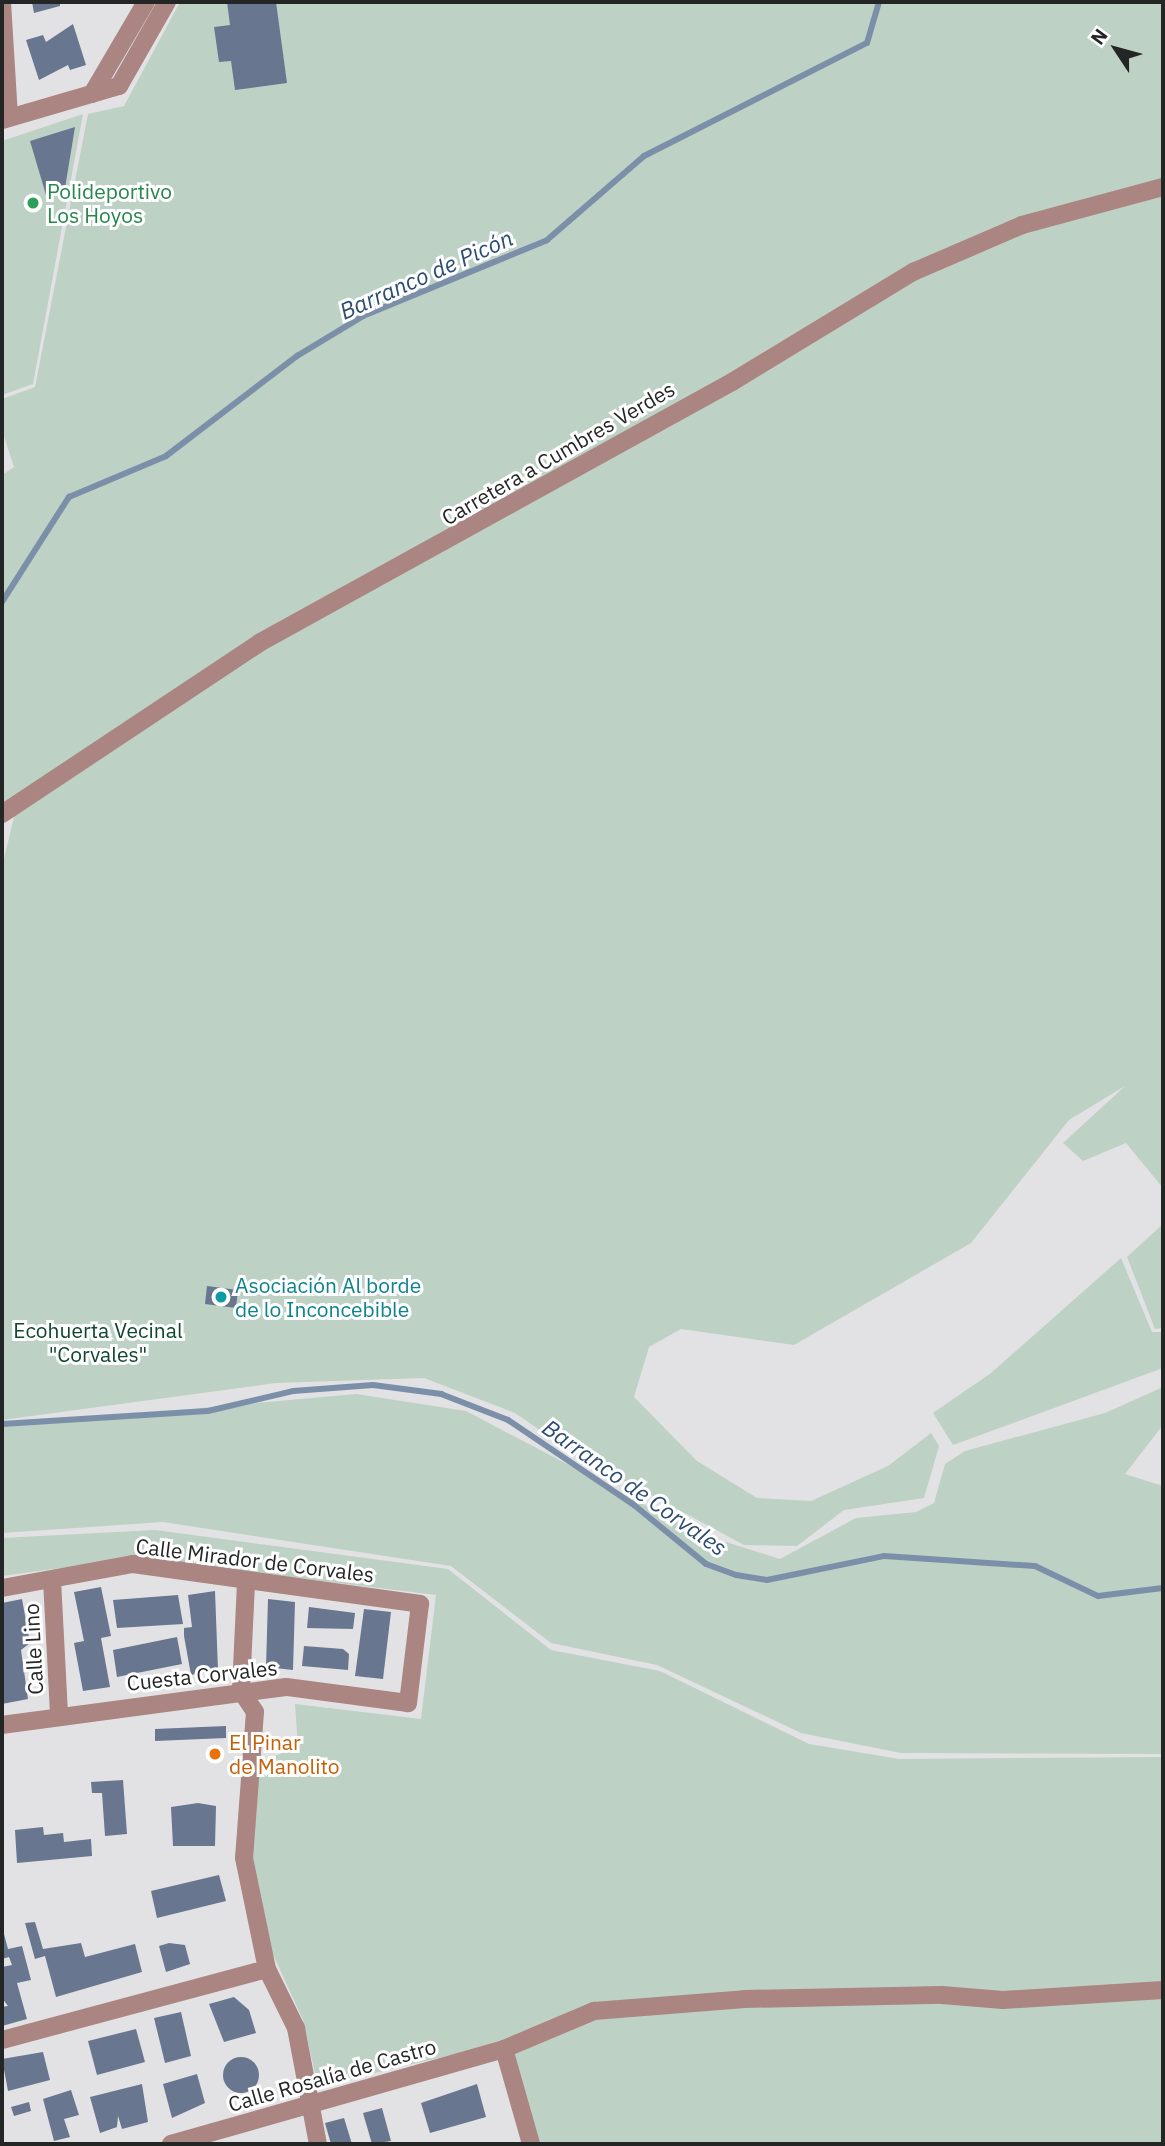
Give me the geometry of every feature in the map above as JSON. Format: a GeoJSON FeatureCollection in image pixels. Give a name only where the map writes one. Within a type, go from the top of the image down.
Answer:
{"type":"FeatureCollection","features":[{"type":"Feature","properties":{"kind":"street"},"geometry":{"type":"LineString","coordinates":[[2,2],[6,119],[119,86],[167,2]]}},
{"type":"Feature","properties":{"kind":"street"},"geometry":{"type":"LineString","coordinates":[[92,94],[146,2]]}},
{"type":"Feature","properties":{"kind":"street","name":"Carretera a Cumbres Verdes"},"geometry":{"type":"LineString","coordinates":[[2,814],[260,643],[732,382],[913,272],[1022,225],[1163,187]]}},
{"type":"Feature","properties":{"kind":"street","name":"Calle Mirador de Corvales"},"geometry":{"type":"LineString","coordinates":[[2,1588],[133,1564],[246,1583],[420,1604],[408,1703]]}},
{"type":"Feature","properties":{"kind":"street","name":"Calle Lino"},"geometry":{"type":"LineString","coordinates":[[52,1580],[59,1715]]}},
{"type":"Feature","properties":{"kind":"street"},"geometry":{"type":"LineString","coordinates":[[246,1583],[241,1691],[255,1712],[244,1858],[267,1969],[296,2028],[318,2144]]}},
{"type":"Feature","properties":{"kind":"street","name":"Cuesta Corvales"},"geometry":{"type":"LineString","coordinates":[[2,1725],[59,1715],[286,1687],[408,1703]]}},
{"type":"Feature","properties":{"kind":"street"},"geometry":{"type":"LineString","coordinates":[[2,2040],[267,1969]]}},
{"type":"Feature","properties":{"kind":"street","name":"Calle Rosalía de Castro"},"geometry":{"type":"LineString","coordinates":[[171,2144],[504,2049],[594,2011],[646,2005],[942,1995],[1003,2000],[1163,1990]]}},
{"type":"Feature","properties":{"kind":"street"},"geometry":{"type":"LineString","coordinates":[[504,2049],[531,2144]]}},
{"type":"Feature","properties":{"kind":"green space","name":"Ecohuerta Vecinal \"Corvales\""},"geometry":{"type":"Polygon","coordinates":[[[180,2],[1163,2],[1163,1188],[1126,1143],[1083,1161],[1063,1143],[1125,1086],[1069,1120],[971,1243],[794,1345],[681,1329],[649,1347],[634,1397],[697,1461],[757,1498],[811,1501],[888,1466],[931,1433],[939,1446],[924,1498],[844,1510],[797,1546],[744,1545],[573,1453],[515,1413],[424,1378],[276,1383],[2,1420],[2,867],[15,813],[2,818],[2,475],[14,467],[2,430],[2,399],[35,387],[88,114],[124,106],[180,2]]]}},
{"type":"Feature","properties":{"kind":"green space","name":"Polideportivo Los Hoyos"},"geometry":{"type":"Polygon","coordinates":[[[83,114],[33,384],[2,395],[2,141],[83,114]]]}},
{"type":"Feature","properties":{"kind":"green space"},"geometry":{"type":"Polygon","coordinates":[[[1163,1224],[1163,1328],[1155,1329],[1127,1257],[1163,1224]]]}},
{"type":"Feature","properties":{"kind":"green space"},"geometry":{"type":"Polygon","coordinates":[[[1121,1258],[1152,1332],[1163,1332],[1163,1368],[953,1445],[933,1413],[991,1373],[1121,1258]]]}},
{"type":"Feature","properties":{"kind":"green space"},"geometry":{"type":"Polygon","coordinates":[[[1163,1387],[1163,1425],[1125,1474],[1163,1486],[1163,1754],[901,1753],[801,1733],[657,1665],[551,1643],[451,1566],[163,1522],[2,1533],[2,1426],[356,1394],[466,1411],[698,1533],[780,1559],[856,1518],[916,1512],[934,1503],[945,1464],[965,1451],[1105,1413],[1163,1387]]]}},
{"type":"Feature","properties":{"kind":"green space"},"geometry":{"type":"Polygon","coordinates":[[[155,1530],[448,1569],[551,1650],[660,1671],[809,1744],[899,1759],[1163,1757],[1163,2144],[527,2144],[503,2043],[318,2086],[303,2020],[271,1950],[250,1854],[257,1764],[298,1746],[295,1704],[421,1719],[436,1595],[135,1558],[2,1576],[2,1538],[155,1530]]]}},
{"type":"Feature","properties":{"kind":"building"},"geometry":{"type":"Polygon","coordinates":[[[32,2],[60,2],[60,6],[34,13],[32,2]]]}},
{"type":"Feature","properties":{"kind":"building"},"geometry":{"type":"Polygon","coordinates":[[[227,2],[276,2],[287,83],[235,90],[231,61],[219,62],[214,27],[230,25],[227,2]]]}},
{"type":"Feature","properties":{"kind":"building"},"geometry":{"type":"Polygon","coordinates":[[[73,24],[86,65],[70,70],[68,65],[39,80],[26,40],[43,35],[46,42],[73,24]]]}},
{"type":"Feature","properties":{"kind":"building"},"geometry":{"type":"Polygon","coordinates":[[[75,127],[65,188],[46,195],[30,141],[75,127]]]}},
{"type":"Feature","properties":{"kind":"building","name":"Asociación Al borde de lo Inconcebible"},"geometry":{"type":"Polygon","coordinates":[[[207,1286],[238,1290],[236,1308],[205,1304],[207,1286]]]}},
{"type":"Feature","properties":{"kind":"building"},"geometry":{"type":"Polygon","coordinates":[[[101,1587],[111,1636],[101,1638],[110,1687],[83,1691],[74,1643],[84,1641],[74,1592],[101,1587]]]}},
{"type":"Feature","properties":{"kind":"building"},"geometry":{"type":"Polygon","coordinates":[[[215,1591],[218,1670],[191,1675],[184,1636],[184,1628],[192,1627],[188,1595],[215,1591]]]}},
{"type":"Feature","properties":{"kind":"building"},"geometry":{"type":"Polygon","coordinates":[[[178,1595],[183,1624],[117,1628],[113,1600],[178,1595]]]}},
{"type":"Feature","properties":{"kind":"building"},"geometry":{"type":"Polygon","coordinates":[[[22,1599],[30,1643],[21,1650],[28,1699],[2,1704],[2,1603],[22,1599]]]}},
{"type":"Feature","properties":{"kind":"building"},"geometry":{"type":"Polygon","coordinates":[[[268,1599],[295,1602],[293,1670],[266,1667],[268,1599]]]}},
{"type":"Feature","properties":{"kind":"building"},"geometry":{"type":"Polygon","coordinates":[[[309,1607],[355,1613],[353,1629],[307,1628],[309,1607]]]}},
{"type":"Feature","properties":{"kind":"building"},"geometry":{"type":"Polygon","coordinates":[[[364,1609],[391,1612],[383,1679],[355,1676],[364,1609]]]}},
{"type":"Feature","properties":{"kind":"building"},"geometry":{"type":"Polygon","coordinates":[[[177,1637],[182,1664],[117,1677],[113,1650],[177,1637]]]}},
{"type":"Feature","properties":{"kind":"building"},"geometry":{"type":"Polygon","coordinates":[[[304,1646],[343,1649],[349,1654],[348,1670],[302,1666],[304,1646]]]}},
{"type":"Feature","properties":{"kind":"building"},"geometry":{"type":"Polygon","coordinates":[[[226,1726],[226,1738],[155,1741],[155,1729],[226,1726]]]}},
{"type":"Feature","properties":{"kind":"building"},"geometry":{"type":"Polygon","coordinates":[[[123,1780],[127,1834],[105,1836],[102,1793],[92,1793],[91,1782],[123,1780]]]}},
{"type":"Feature","properties":{"kind":"building"},"geometry":{"type":"Polygon","coordinates":[[[198,1803],[216,1806],[215,1846],[173,1846],[171,1807],[198,1803]]]}},
{"type":"Feature","properties":{"kind":"building"},"geometry":{"type":"Polygon","coordinates":[[[43,1827],[44,1835],[63,1833],[64,1842],[91,1839],[92,1856],[17,1863],[15,1830],[43,1827]]]}},
{"type":"Feature","properties":{"kind":"building"},"geometry":{"type":"Polygon","coordinates":[[[219,1875],[226,1901],[157,1918],[151,1891],[219,1875]]]}},
{"type":"Feature","properties":{"kind":"building"},"geometry":{"type":"Polygon","coordinates":[[[35,1922],[43,1949],[81,1943],[85,1957],[135,1944],[142,1972],[56,1997],[45,1956],[35,1959],[25,1923],[35,1922]]]}},
{"type":"Feature","properties":{"kind":"building"},"geometry":{"type":"Polygon","coordinates":[[[4,1934],[8,1949],[22,1946],[31,1980],[17,1983],[27,2019],[2,2026],[2,2007],[8,2006],[2,1998],[2,1967],[12,1965],[9,1957],[2,1959],[4,1934]]]}},
{"type":"Feature","properties":{"kind":"building"},"geometry":{"type":"Polygon","coordinates":[[[169,1943],[185,1945],[190,1964],[166,1972],[159,1946],[169,1943]]]}},
{"type":"Feature","properties":{"kind":"building"},"geometry":{"type":"Polygon","coordinates":[[[234,1997],[249,2010],[256,2033],[224,2042],[209,2004],[234,1997]]]}},
{"type":"Feature","properties":{"kind":"building"},"geometry":{"type":"Polygon","coordinates":[[[181,2012],[191,2056],[165,2063],[154,2018],[181,2012]]]}},
{"type":"Feature","properties":{"kind":"building"},"geometry":{"type":"Polygon","coordinates":[[[136,2029],[145,2062],[97,2075],[88,2041],[136,2029]]]}},
{"type":"Feature","properties":{"kind":"building"},"geometry":{"type":"Polygon","coordinates":[[[43,2052],[50,2080],[8,2091],[2,2059],[43,2052]]]}},
{"type":"Feature","properties":{"kind":"building"},"geometry":{"type":"Polygon","coordinates":[[[241,2057],[254,2062],[259,2075],[254,2088],[241,2093],[228,2088],[223,2075],[228,2062],[241,2057]]]}},
{"type":"Feature","properties":{"kind":"building"},"geometry":{"type":"Polygon","coordinates":[[[197,2074],[205,2103],[172,2118],[163,2084],[197,2074]]]}},
{"type":"Feature","properties":{"kind":"building"},"geometry":{"type":"Polygon","coordinates":[[[142,2084],[148,2122],[122,2129],[118,2116],[117,2127],[100,2133],[90,2097],[142,2084]]]}},
{"type":"Feature","properties":{"kind":"building"},"geometry":{"type":"Polygon","coordinates":[[[477,2084],[486,2117],[430,2133],[421,2103],[477,2084]]]}},
{"type":"Feature","properties":{"kind":"building"},"geometry":{"type":"Polygon","coordinates":[[[71,2090],[79,2115],[64,2119],[70,2137],[54,2141],[43,2099],[71,2090]]]}},
{"type":"Feature","properties":{"kind":"building"},"geometry":{"type":"Polygon","coordinates":[[[29,2102],[31,2111],[14,2116],[11,2107],[29,2102]]]}},
{"type":"Feature","properties":{"kind":"building"},"geometry":{"type":"Polygon","coordinates":[[[382,2108],[391,2141],[372,2144],[363,2113],[382,2108]]]}},
{"type":"Feature","properties":{"kind":"building"},"geometry":{"type":"Polygon","coordinates":[[[344,2118],[352,2144],[331,2144],[325,2123],[344,2118]]]}},
{"type":"Feature","properties":{"kind":"waterway","name":"Barranco de Picón"},"geometry":{"type":"LineString","coordinates":[[2,602],[69,497],[166,456],[297,356],[363,316],[547,240],[644,156],[867,43],[879,2]]}},
{"type":"Feature","properties":{"kind":"waterway","name":"Barranco de Corvales"},"geometry":{"type":"LineString","coordinates":[[2,1424],[208,1411],[293,1391],[373,1385],[441,1394],[508,1420],[634,1505],[706,1564],[736,1575],[767,1580],[884,1556],[1035,1566],[1098,1596],[1163,1588]]}},
{"type":"Feature","properties":{"kind":"place","name":"Polideportivo Los Hoyos"},"geometry":{"type":"Point","coordinates":[33,203]}},
{"type":"Feature","properties":{"kind":"place","name":"Asociación Al borde de lo Inconcebible"},"geometry":{"type":"Point","coordinates":[221,1297]}},
{"type":"Feature","properties":{"kind":"place","name":"El Pinar de Manolito"},"geometry":{"type":"Point","coordinates":[215,1754]}}]}
